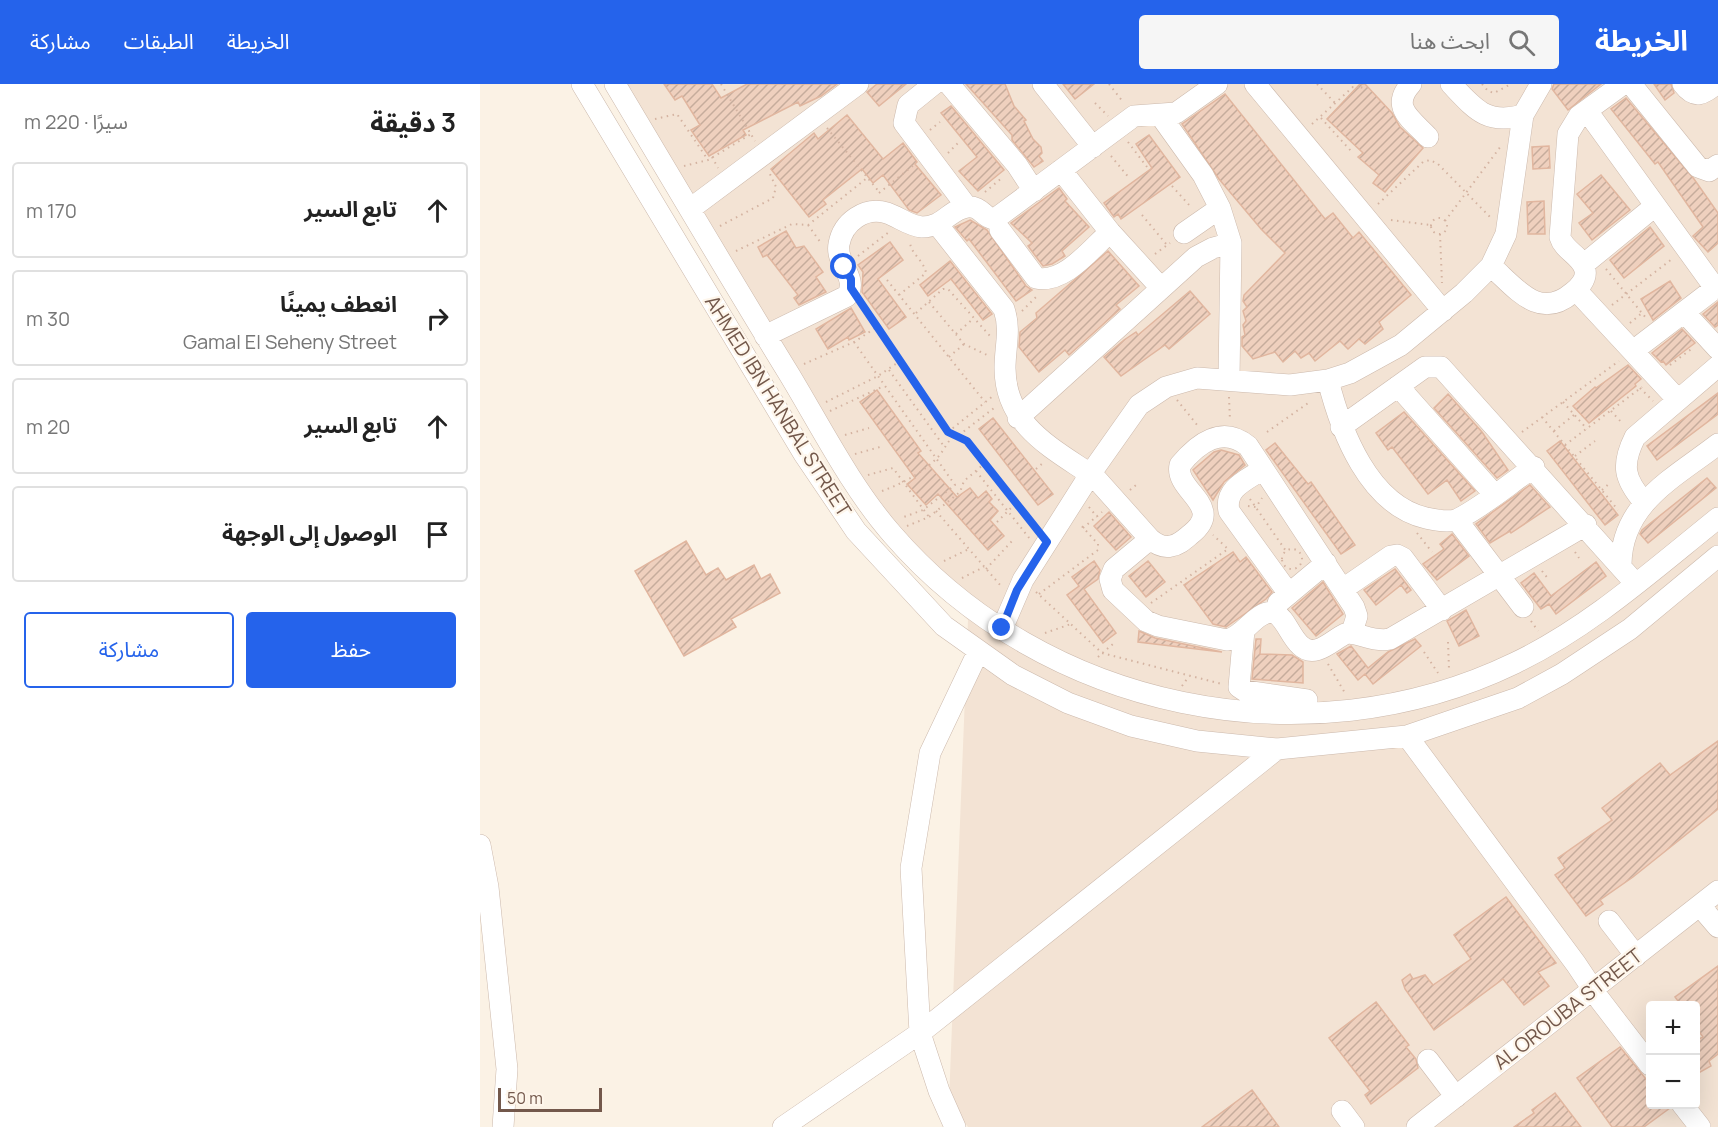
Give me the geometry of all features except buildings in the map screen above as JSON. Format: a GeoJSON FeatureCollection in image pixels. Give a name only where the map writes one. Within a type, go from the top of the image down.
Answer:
{"type":"FeatureCollection","features":[{"type":"Feature","properties":{"kind":"street","name":"AHMED IBN HANBAL STREET"},"geometry":{"type":"LineString","coordinates":[[582,84],[804,454],[863,539],[944,626],[1013,675],[1068,703],[1131,726],[1197,741],[1277,749],[1407,736],[1518,698],[1562,674],[1630,628],[1718,556]]}},
{"type":"Feature","properties":{"kind":"street","name":"AHMED IBN HANBAL STREET"},"geometry":{"type":"LineString","coordinates":[[615,84],[787,372],[853,479],[887,528],[926,570],[967,603],[1002,628],[1084,673],[1172,702],[1217,710],[1263,714],[1309,715],[1355,711],[1449,690],[1515,663],[1577,628],[1718,518]]}},
{"type":"Feature","properties":{"kind":"street"},"geometry":{"type":"LineString","coordinates":[[690,209],[858,84]]}},
{"type":"Feature","properties":{"kind":"street"},"geometry":{"type":"LineString","coordinates":[[934,84],[908,105],[903,117],[904,123],[967,207]]}},
{"type":"Feature","properties":{"kind":"street"},"geometry":{"type":"LineString","coordinates":[[949,84],[1017,165],[1034,191]]}},
{"type":"Feature","properties":{"kind":"street"},"geometry":{"type":"LineString","coordinates":[[1042,84],[1096,144]]}},
{"type":"Feature","properties":{"kind":"street"},"geometry":{"type":"LineString","coordinates":[[920,224],[967,207],[981,209],[988,218],[995,219],[1126,122],[1183,109],[1217,84]]}},
{"type":"Feature","properties":{"kind":"street"},"geometry":{"type":"LineString","coordinates":[[1255,84],[1443,311]]}},
{"type":"Feature","properties":{"kind":"street"},"geometry":{"type":"LineString","coordinates":[[1411,84],[1402,93],[1401,105],[1406,115],[1428,137]]}},
{"type":"Feature","properties":{"kind":"street"},"geometry":{"type":"LineString","coordinates":[[1451,84],[1479,112],[1496,118],[1523,115]]}},
{"type":"Feature","properties":{"kind":"street"},"geometry":{"type":"LineString","coordinates":[[1002,628],[1044,548],[1091,473],[1139,405],[1166,387],[1197,378],[1290,385],[1329,384],[1401,345],[1443,311],[1491,266],[1506,234],[1523,115],[1541,84]]}},
{"type":"Feature","properties":{"kind":"street"},"geometry":{"type":"LineString","coordinates":[[1589,260],[1564,247],[1560,232],[1568,134],[1572,124],[1623,84]]}},
{"type":"Feature","properties":{"kind":"street"},"geometry":{"type":"LineString","coordinates":[[1631,84],[1698,167],[1709,171],[1718,165]]}},
{"type":"Feature","properties":{"kind":"street"},"geometry":{"type":"LineString","coordinates":[[1683,84],[1688,91],[1698,95],[1716,84]]}},
{"type":"Feature","properties":{"kind":"street"},"geometry":{"type":"LineString","coordinates":[[1587,111],[1717,287],[1633,351]]}},
{"type":"Feature","properties":{"kind":"street"},"geometry":{"type":"LineString","coordinates":[[1160,115],[1203,175],[1220,208],[1231,243],[1229,379]]}},
{"type":"Feature","properties":{"kind":"street"},"geometry":{"type":"LineString","coordinates":[[1061,170],[1110,232],[1161,288]]}},
{"type":"Feature","properties":{"kind":"street"},"geometry":{"type":"LineString","coordinates":[[1491,266],[1539,304],[1555,304],[1576,290],[1584,279],[1589,260],[1656,206]]}},
{"type":"Feature","properties":{"kind":"street"},"geometry":{"type":"LineString","coordinates":[[1176,239],[1220,208]]}},
{"type":"Feature","properties":{"kind":"street"},"geometry":{"type":"LineString","coordinates":[[765,336],[847,296],[851,288],[851,279],[844,267],[838,248],[841,235],[851,221],[871,212],[884,212],[920,224],[996,297],[1004,309],[1008,323],[1006,377],[1018,418],[1034,436],[1091,473],[1156,544],[1170,547],[1177,545],[1201,524],[1203,512],[1180,475],[1179,468],[1182,462],[1219,437],[1248,446],[1343,589],[1357,616],[1352,632],[1319,649],[1300,646],[1277,614],[1264,613]]}},
{"type":"Feature","properties":{"kind":"street"},"geometry":{"type":"LineString","coordinates":[[1000,230],[1035,278],[1052,279],[1060,276],[1110,232]]}},
{"type":"Feature","properties":{"kind":"street"},"geometry":{"type":"LineString","coordinates":[[1018,418],[1196,257],[1213,248],[1231,243]]}},
{"type":"Feature","properties":{"kind":"street"},"geometry":{"type":"LineString","coordinates":[[1576,290],[1678,400]]}},
{"type":"Feature","properties":{"kind":"street"},"geometry":{"type":"LineString","coordinates":[[1684,312],[1713,343]]}},
{"type":"Feature","properties":{"kind":"street"},"geometry":{"type":"LineString","coordinates":[[1644,502],[1631,488],[1626,471],[1627,453],[1635,437],[1718,366]]}},
{"type":"Feature","properties":{"kind":"street"},"geometry":{"type":"LineString","coordinates":[[1341,427],[1425,367],[1442,367],[1621,564],[1636,584]]}},
{"type":"Feature","properties":{"kind":"street"},"geometry":{"type":"LineString","coordinates":[[1329,384],[1341,427],[1351,450],[1394,506],[1414,516],[1436,520],[1457,520],[1534,467]]}},
{"type":"Feature","properties":{"kind":"street"},"geometry":{"type":"LineString","coordinates":[[1398,386],[1494,494]]}},
{"type":"Feature","properties":{"kind":"street"},"geometry":{"type":"LineString","coordinates":[[1621,564],[1621,548],[1629,523],[1644,502],[1718,444]]}},
{"type":"Feature","properties":{"kind":"street"},"geometry":{"type":"LineString","coordinates":[[804,454],[835,449]]}},
{"type":"Feature","properties":{"kind":"street"},"geometry":{"type":"LineString","coordinates":[[1268,477],[1240,484],[1231,492],[1227,504],[1229,511],[1289,594]]}},
{"type":"Feature","properties":{"kind":"street"},"geometry":{"type":"LineString","coordinates":[[1457,520],[1522,607]]}},
{"type":"Feature","properties":{"kind":"street"},"geometry":{"type":"LineString","coordinates":[[1352,632],[1371,640],[1390,639],[1586,525]]}},
{"type":"Feature","properties":{"kind":"street"},"geometry":{"type":"LineString","coordinates":[[1150,538],[1114,569],[1110,579],[1113,590],[1137,613],[1158,627],[1222,639],[1231,639],[1244,630],[1326,563]]}},
{"type":"Feature","properties":{"kind":"street"},"geometry":{"type":"LineString","coordinates":[[1343,589],[1391,556],[1397,555],[1403,558],[1442,610]]}},
{"type":"Feature","properties":{"kind":"street"},"geometry":{"type":"LineString","coordinates":[[967,603],[988,608],[1022,591]]}},
{"type":"Feature","properties":{"kind":"street"},"geometry":{"type":"LineString","coordinates":[[1244,630],[1237,683],[1242,690],[1306,699]]}},
{"type":"Feature","properties":{"kind":"street"},"geometry":{"type":"LineString","coordinates":[[955,1127],[939,1091],[920,1033],[911,868],[930,753],[978,652]]}},
{"type":"Feature","properties":{"kind":"street"},"geometry":{"type":"LineString","coordinates":[[1378,707],[1383,740]]}},
{"type":"Feature","properties":{"kind":"street"},"geometry":{"type":"LineString","coordinates":[[1407,736],[1646,1060]]}},
{"type":"Feature","properties":{"kind":"street"},"geometry":{"type":"LineString","coordinates":[[783,1127],[920,1033],[1277,749]]}},
{"type":"Feature","properties":{"kind":"street"},"geometry":{"type":"LineString","coordinates":[[480,845],[488,887],[507,1069],[503,1127]]}},
{"type":"Feature","properties":{"kind":"street","name":"AL OROUBA STREET"},"geometry":{"type":"LineString","coordinates":[[1417,1127],[1718,891]]}},
{"type":"Feature","properties":{"kind":"street"},"geometry":{"type":"LineString","coordinates":[[1700,906],[1718,927]]}},
{"type":"Feature","properties":{"kind":"street"},"geometry":{"type":"LineString","coordinates":[[1609,921],[1636,957]]}},
{"type":"Feature","properties":{"kind":"street"},"geometry":{"type":"LineString","coordinates":[[1428,1060],[1456,1097]]}},
{"type":"Feature","properties":{"kind":"street"},"geometry":{"type":"LineString","coordinates":[[1686,1109],[1700,1127]]}},
{"type":"Feature","properties":{"kind":"path"},"geometry":{"type":"LineString","coordinates":[[705,234],[773,198],[775,181],[751,134],[721,84]]}},
{"type":"Feature","properties":{"kind":"path"},"geometry":{"type":"LineString","coordinates":[[1109,84],[1146,167]]}},
{"type":"Feature","properties":{"kind":"path"},"geometry":{"type":"LineString","coordinates":[[1317,84],[1335,103]]}},
{"type":"Feature","properties":{"kind":"path"},"geometry":{"type":"LineString","coordinates":[[1482,84],[1488,91],[1494,93],[1511,84]]}},
{"type":"Feature","properties":{"kind":"path"},"geometry":{"type":"LineString","coordinates":[[1298,135],[1357,86]]}},
{"type":"Feature","properties":{"kind":"path"},"geometry":{"type":"LineString","coordinates":[[638,123],[677,114],[708,160]]}},
{"type":"Feature","properties":{"kind":"path"},"geometry":{"type":"LineString","coordinates":[[818,116],[887,200]]}},
{"type":"Feature","properties":{"kind":"path"},"geometry":{"type":"LineString","coordinates":[[1320,117],[1351,151]]}},
{"type":"Feature","properties":{"kind":"path"},"geometry":{"type":"LineString","coordinates":[[667,171],[708,160],[751,134]]}},
{"type":"Feature","properties":{"kind":"path"},"geometry":{"type":"LineString","coordinates":[[1431,225],[1433,232],[1440,234],[1446,231],[1445,221],[1504,141]]}},
{"type":"Feature","properties":{"kind":"path"},"geometry":{"type":"LineString","coordinates":[[1096,144],[1130,179]]}},
{"type":"Feature","properties":{"kind":"path"},"geometry":{"type":"LineString","coordinates":[[879,193],[927,154]]}},
{"type":"Feature","properties":{"kind":"path"},"geometry":{"type":"LineString","coordinates":[[1365,216],[1423,162],[1430,160],[1438,164],[1506,234]]}},
{"type":"Feature","properties":{"kind":"path"},"geometry":{"type":"LineString","coordinates":[[967,207],[1017,165]]}},
{"type":"Feature","properties":{"kind":"path"},"geometry":{"type":"LineString","coordinates":[[719,259],[792,224],[808,225],[867,178]]}},
{"type":"Feature","properties":{"kind":"path"},"geometry":{"type":"LineString","coordinates":[[1172,186],[1203,220]]}},
{"type":"Feature","properties":{"kind":"path"},"geometry":{"type":"LineString","coordinates":[[1141,264],[1176,239],[1142,214]]}},
{"type":"Feature","properties":{"kind":"path"},"geometry":{"type":"LineString","coordinates":[[1365,216],[1431,225]]}},
{"type":"Feature","properties":{"kind":"path"},"geometry":{"type":"LineString","coordinates":[[1431,225],[1438,218],[1445,221]]}},
{"type":"Feature","properties":{"kind":"path"},"geometry":{"type":"LineString","coordinates":[[844,267],[920,224]]}},
{"type":"Feature","properties":{"kind":"path"},"geometry":{"type":"LineString","coordinates":[[899,295],[926,273],[910,244],[911,234],[920,224]]}},
{"type":"Feature","properties":{"kind":"path"},"geometry":{"type":"LineString","coordinates":[[808,225],[827,252]]}},
{"type":"Feature","properties":{"kind":"path"},"geometry":{"type":"LineString","coordinates":[[1440,234],[1443,311]]}},
{"type":"Feature","properties":{"kind":"path"},"geometry":{"type":"LineString","coordinates":[[1599,315],[1686,248]]}},
{"type":"Feature","properties":{"kind":"path"},"geometry":{"type":"LineString","coordinates":[[1589,260],[1626,294],[1657,332]]}},
{"type":"Feature","properties":{"kind":"path"},"geometry":{"type":"LineString","coordinates":[[1008,323],[1060,276]]}},
{"type":"Feature","properties":{"kind":"path"},"geometry":{"type":"LineString","coordinates":[[887,279],[985,402]]}},
{"type":"Feature","properties":{"kind":"path"},"geometry":{"type":"LineString","coordinates":[[851,288],[948,432],[967,441],[1016,503],[1044,548]]}},
{"type":"Feature","properties":{"kind":"path"},"geometry":{"type":"LineString","coordinates":[[915,314],[943,289],[950,289],[975,318],[1006,377]]}},
{"type":"Feature","properties":{"kind":"path"},"geometry":{"type":"LineString","coordinates":[[928,302],[964,344],[982,351],[1006,377]]}},
{"type":"Feature","properties":{"kind":"path"},"geometry":{"type":"LineString","coordinates":[[956,334],[975,318]]}},
{"type":"Feature","properties":{"kind":"path"},"geometry":{"type":"LineString","coordinates":[[787,372],[854,342],[877,327]]}},
{"type":"Feature","properties":{"kind":"path"},"geometry":{"type":"LineString","coordinates":[[854,342],[955,485],[923,510],[887,528]]}},
{"type":"Feature","properties":{"kind":"path"},"geometry":{"type":"LineString","coordinates":[[1565,445],[1656,376],[1713,343]]}},
{"type":"Feature","properties":{"kind":"path"},"geometry":{"type":"LineString","coordinates":[[949,357],[964,344]]}},
{"type":"Feature","properties":{"kind":"path"},"geometry":{"type":"LineString","coordinates":[[1510,441],[1633,351]]}},
{"type":"Feature","properties":{"kind":"path"},"geometry":{"type":"LineString","coordinates":[[813,414],[900,361]]}},
{"type":"Feature","properties":{"kind":"path"},"geometry":{"type":"LineString","coordinates":[[889,369],[944,445]]}},
{"type":"Feature","properties":{"kind":"path"},"geometry":{"type":"LineString","coordinates":[[948,432],[985,402],[1006,377]]}},
{"type":"Feature","properties":{"kind":"path"},"geometry":{"type":"LineString","coordinates":[[865,497],[904,483],[936,459],[944,445],[957,435],[1006,377]]}},
{"type":"Feature","properties":{"kind":"path"},"geometry":{"type":"LineString","coordinates":[[1219,437],[1229,379]]}},
{"type":"Feature","properties":{"kind":"path"},"geometry":{"type":"LineString","coordinates":[[1267,432],[1329,384]]}},
{"type":"Feature","properties":{"kind":"path"},"geometry":{"type":"LineString","coordinates":[[813,414],[884,386]]}},
{"type":"Feature","properties":{"kind":"path"},"geometry":{"type":"LineString","coordinates":[[1166,387],[1219,437]]}},
{"type":"Feature","properties":{"kind":"path"},"geometry":{"type":"LineString","coordinates":[[1563,402],[1587,429]]}},
{"type":"Feature","properties":{"kind":"path"},"geometry":{"type":"LineString","coordinates":[[1554,431],[1574,415]]}},
{"type":"Feature","properties":{"kind":"path"},"geometry":{"type":"LineString","coordinates":[[1542,417],[1629,523]]}},
{"type":"Feature","properties":{"kind":"path"},"geometry":{"type":"LineString","coordinates":[[835,449],[869,428]]}},
{"type":"Feature","properties":{"kind":"path"},"geometry":{"type":"LineString","coordinates":[[1575,456],[1595,441]]}},
{"type":"Feature","properties":{"kind":"path"},"geometry":{"type":"LineString","coordinates":[[835,449],[880,447]]}},
{"type":"Feature","properties":{"kind":"path"},"geometry":{"type":"LineString","coordinates":[[887,528],[929,517],[960,492],[964,481],[984,464]]}},
{"type":"Feature","properties":{"kind":"path"},"geometry":{"type":"LineString","coordinates":[[853,479],[893,468],[929,517]]}},
{"type":"Feature","properties":{"kind":"path"},"geometry":{"type":"LineString","coordinates":[[976,471],[1008,512],[1044,548]]}},
{"type":"Feature","properties":{"kind":"path"},"geometry":{"type":"LineString","coordinates":[[1256,507],[1268,477]]}},
{"type":"Feature","properties":{"kind":"path"},"geometry":{"type":"LineString","coordinates":[[1240,484],[1286,551]]}},
{"type":"Feature","properties":{"kind":"path"},"geometry":{"type":"LineString","coordinates":[[997,522],[1016,503]]}},
{"type":"Feature","properties":{"kind":"path"},"geometry":{"type":"LineString","coordinates":[[1227,504],[1256,507]]}},
{"type":"Feature","properties":{"kind":"path"},"geometry":{"type":"LineString","coordinates":[[1022,591],[1099,549],[1098,544],[1068,510]]}},
{"type":"Feature","properties":{"kind":"path"},"geometry":{"type":"LineString","coordinates":[[936,512],[985,568],[1022,591],[1102,653],[1242,690]]}},
{"type":"Feature","properties":{"kind":"path"},"geometry":{"type":"LineString","coordinates":[[946,586],[985,568],[1013,540]]}},
{"type":"Feature","properties":{"kind":"path"},"geometry":{"type":"LineString","coordinates":[[926,570],[969,549]]}},
{"type":"Feature","properties":{"kind":"path"},"geometry":{"type":"LineString","coordinates":[[1137,613],[1228,549]]}},
{"type":"Feature","properties":{"kind":"path"},"geometry":{"type":"LineString","coordinates":[[1293,549],[1300,553],[1300,565],[1292,568],[1284,564],[1283,556],[1286,551],[1293,549]]}},
{"type":"Feature","properties":{"kind":"path"},"geometry":{"type":"LineString","coordinates":[[1522,607],[1547,647]]}},
{"type":"Feature","properties":{"kind":"path"},"geometry":{"type":"LineString","coordinates":[[1448,642],[1449,690]]}},
{"type":"Feature","properties":{"kind":"path"},"geometry":{"type":"LineString","coordinates":[[1319,649],[1355,711]]}},
{"type":"Feature","properties":{"kind":"path"},"geometry":{"type":"LineString","coordinates":[[1424,652],[1449,690]]}},
{"type":"Feature","properties":{"kind":"shaded area"},"geometry":{"type":"Polygon","coordinates":[[[606,84],[1718,84],[1718,1127],[968,1127],[949,1101],[968,620],[910,566],[606,84]]]}},
{"type":"Feature","properties":{"kind":"route"},"geometry":{"type":"LineString","coordinates":[[844,267],[851,279],[851,288],[948,432],[959,435],[967,441],[1047,542],[1017,590],[1002,628]]}}]}
